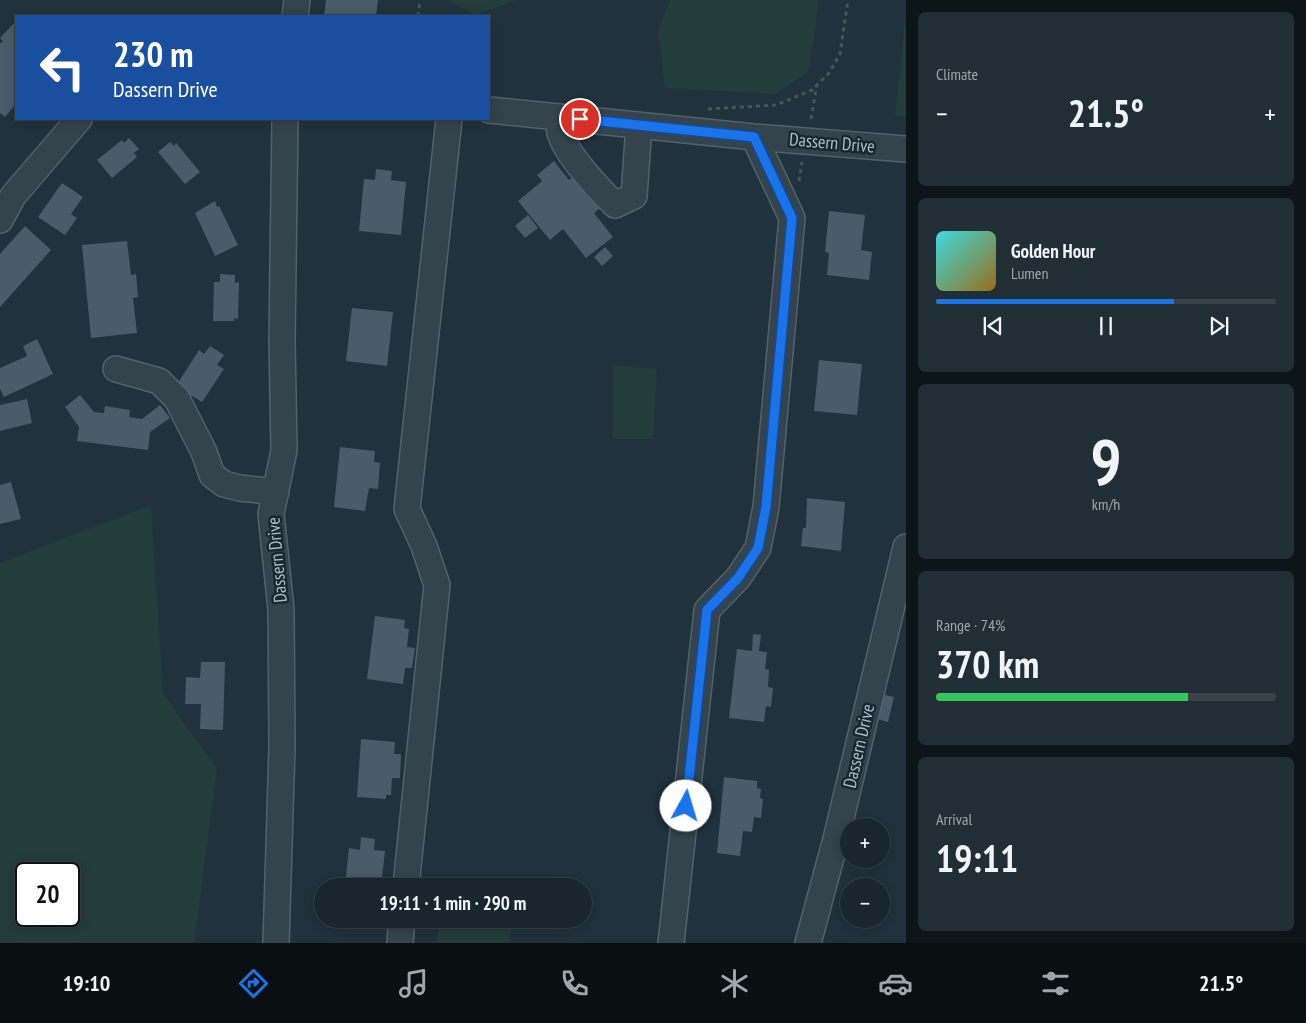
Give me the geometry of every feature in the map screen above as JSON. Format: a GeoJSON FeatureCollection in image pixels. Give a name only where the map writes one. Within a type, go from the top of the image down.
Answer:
{"type":"FeatureCollection","features":[{"type":"Feature","properties":{"kind":"street"},"geometry":{"type":"LineString","coordinates":[[295,15],[297,0]]}},
{"type":"Feature","properties":{"kind":"street","name":"Dassern Drive"},"geometry":{"type":"LineString","coordinates":[[490,110],[754,137],[906,149]]}},
{"type":"Feature","properties":{"kind":"street"},"geometry":{"type":"LineString","coordinates":[[560,117],[560,133],[571,152],[595,184],[615,205],[634,196],[639,125]]}},
{"type":"Feature","properties":{"kind":"street"},"geometry":{"type":"LineString","coordinates":[[1,213],[78,120]]}},
{"type":"Feature","properties":{"kind":"street","name":"Dassern Drive"},"geometry":{"type":"LineString","coordinates":[[276,943],[282,747],[281,609],[271,514],[284,450],[282,340],[285,120]]}},
{"type":"Feature","properties":{"kind":"street"},"geometry":{"type":"LineString","coordinates":[[407,878],[437,585],[424,546],[407,509],[449,120]]}},
{"type":"Feature","properties":{"kind":"street"},"geometry":{"type":"LineString","coordinates":[[671,943],[707,610],[738,578],[758,548],[766,507],[792,218],[754,137]]}},
{"type":"Feature","properties":{"kind":"street"},"geometry":{"type":"LineString","coordinates":[[116,369],[159,381],[178,398],[204,452],[212,475],[224,484],[240,488],[276,492]]}},
{"type":"Feature","properties":{"kind":"street","name":"Dassern Drive"},"geometry":{"type":"LineString","coordinates":[[808,943],[836,839],[906,547]]}},
{"type":"Feature","properties":{"kind":"street"},"geometry":{"type":"LineString","coordinates":[[400,943],[401,928]]}},
{"type":"Feature","properties":{"kind":"path"},"geometry":{"type":"LineString","coordinates":[[418,15],[420,0]]}},
{"type":"Feature","properties":{"kind":"path"},"geometry":{"type":"LineString","coordinates":[[686,130],[688,121],[702,110],[776,105],[812,90],[829,73],[840,54],[848,0]]}},
{"type":"Feature","properties":{"kind":"green space"},"geometry":{"type":"Polygon","coordinates":[[[447,0],[517,0],[476,15],[447,0]]]}},
{"type":"Feature","properties":{"kind":"green space"},"geometry":{"type":"Polygon","coordinates":[[[670,0],[819,0],[809,71],[776,94],[665,88],[658,31],[670,0]]]}},
{"type":"Feature","properties":{"kind":"green space"},"geometry":{"type":"Polygon","coordinates":[[[906,12],[906,117],[895,116],[906,12]]]}},
{"type":"Feature","properties":{"kind":"green space"},"geometry":{"type":"Polygon","coordinates":[[[613,365],[657,369],[653,439],[613,439],[613,365]]]}},
{"type":"Feature","properties":{"kind":"green space"},"geometry":{"type":"Polygon","coordinates":[[[151,505],[163,693],[217,769],[194,943],[0,943],[0,563],[151,505]]]}},
{"type":"Feature","properties":{"kind":"green space"},"geometry":{"type":"Polygon","coordinates":[[[438,928],[511,928],[509,943],[437,943],[438,928]]]}},
{"type":"Feature","properties":{"kind":"building"},"geometry":{"type":"Polygon","coordinates":[[[326,0],[378,0],[376,15],[324,15],[326,0]]]}},
{"type":"Feature","properties":{"kind":"building"},"geometry":{"type":"Polygon","coordinates":[[[15,22],[15,105],[5,117],[0,113],[0,44],[3,41],[0,38],[15,22]]]}},
{"type":"Feature","properties":{"kind":"building"},"geometry":{"type":"Polygon","coordinates":[[[129,138],[139,149],[134,153],[137,157],[112,178],[97,160],[122,140],[124,143],[129,138]]]}},
{"type":"Feature","properties":{"kind":"building"},"geometry":{"type":"Polygon","coordinates":[[[170,142],[174,146],[176,143],[200,172],[185,184],[158,152],[170,142]]]}},
{"type":"Feature","properties":{"kind":"building"},"geometry":{"type":"Polygon","coordinates":[[[554,161],[569,180],[577,174],[603,206],[594,213],[613,237],[586,258],[563,229],[550,240],[518,201],[542,181],[537,175],[554,161]]]}},
{"type":"Feature","properties":{"kind":"building"},"geometry":{"type":"Polygon","coordinates":[[[376,169],[392,171],[391,180],[406,182],[401,235],[359,231],[364,179],[375,180],[376,169]]]}},
{"type":"Feature","properties":{"kind":"building"},"geometry":{"type":"Polygon","coordinates":[[[62,183],[83,197],[71,214],[77,218],[65,235],[38,217],[62,183]]]}},
{"type":"Feature","properties":{"kind":"building"},"geometry":{"type":"Polygon","coordinates":[[[215,201],[238,245],[215,256],[195,213],[215,201]]]}},
{"type":"Feature","properties":{"kind":"building"},"geometry":{"type":"Polygon","coordinates":[[[829,211],[865,215],[861,250],[872,252],[869,280],[827,275],[829,253],[825,252],[829,211]]]}},
{"type":"Feature","properties":{"kind":"building"},"geometry":{"type":"Polygon","coordinates":[[[528,215],[538,228],[525,238],[515,226],[528,215]]]}},
{"type":"Feature","properties":{"kind":"building"},"geometry":{"type":"Polygon","coordinates":[[[25,226],[51,250],[0,307],[0,254],[25,226]]]}},
{"type":"Feature","properties":{"kind":"building"},"geometry":{"type":"Polygon","coordinates":[[[127,241],[131,275],[136,274],[138,297],[133,298],[137,333],[91,338],[82,245],[127,241]]]}},
{"type":"Feature","properties":{"kind":"building"},"geometry":{"type":"Polygon","coordinates":[[[605,247],[613,256],[602,266],[594,257],[605,247]]]}},
{"type":"Feature","properties":{"kind":"building"},"geometry":{"type":"Polygon","coordinates":[[[220,274],[235,275],[235,283],[239,282],[238,319],[234,318],[234,321],[213,321],[214,282],[220,282],[220,274]]]}},
{"type":"Feature","properties":{"kind":"building"},"geometry":{"type":"Polygon","coordinates":[[[352,308],[393,312],[387,366],[346,361],[352,308]]]}},
{"type":"Feature","properties":{"kind":"building"},"geometry":{"type":"Polygon","coordinates":[[[37,339],[53,374],[4,397],[0,389],[0,368],[27,356],[23,346],[37,339]]]}},
{"type":"Feature","properties":{"kind":"building"},"geometry":{"type":"Polygon","coordinates":[[[210,346],[224,355],[217,365],[224,369],[202,402],[176,386],[199,350],[204,354],[210,346]]]}},
{"type":"Feature","properties":{"kind":"building"},"geometry":{"type":"Polygon","coordinates":[[[819,360],[862,364],[857,415],[814,411],[819,360]]]}},
{"type":"Feature","properties":{"kind":"building"},"geometry":{"type":"Polygon","coordinates":[[[80,395],[94,412],[104,413],[105,406],[130,410],[129,417],[142,419],[160,405],[170,418],[150,432],[148,450],[77,441],[79,427],[65,407],[80,395]]]}},
{"type":"Feature","properties":{"kind":"building"},"geometry":{"type":"Polygon","coordinates":[[[27,399],[32,423],[0,431],[0,405],[27,399]]]}},
{"type":"Feature","properties":{"kind":"building"},"geometry":{"type":"Polygon","coordinates":[[[340,447],[375,451],[374,462],[380,463],[378,489],[369,488],[365,511],[334,507],[340,447]]]}},
{"type":"Feature","properties":{"kind":"building"},"geometry":{"type":"Polygon","coordinates":[[[11,482],[21,519],[0,524],[0,485],[11,482]]]}},
{"type":"Feature","properties":{"kind":"building"},"geometry":{"type":"Polygon","coordinates":[[[807,498],[845,502],[841,551],[801,546],[803,528],[806,528],[807,498]]]}},
{"type":"Feature","properties":{"kind":"building"},"geometry":{"type":"Polygon","coordinates":[[[375,616],[405,620],[404,628],[409,629],[407,647],[415,648],[412,668],[405,668],[403,684],[367,679],[375,616]]]}},
{"type":"Feature","properties":{"kind":"building"},"geometry":{"type":"Polygon","coordinates":[[[753,634],[761,635],[759,651],[767,652],[765,669],[769,670],[768,687],[773,688],[771,707],[766,706],[764,722],[729,718],[737,649],[752,651],[753,634]]]}},
{"type":"Feature","properties":{"kind":"building"},"geometry":{"type":"Polygon","coordinates":[[[201,662],[225,662],[223,730],[200,729],[201,704],[185,704],[186,677],[200,678],[201,662]]]}},
{"type":"Feature","properties":{"kind":"building"},"geometry":{"type":"Polygon","coordinates":[[[876,693],[894,697],[888,722],[870,717],[876,693]]]}},
{"type":"Feature","properties":{"kind":"building"},"geometry":{"type":"Polygon","coordinates":[[[361,739],[395,742],[394,754],[401,754],[400,778],[392,778],[391,795],[386,795],[386,799],[357,797],[361,739]]]}},
{"type":"Feature","properties":{"kind":"building"},"geometry":{"type":"Polygon","coordinates":[[[724,777],[757,781],[757,788],[761,789],[760,798],[763,799],[761,818],[754,817],[752,832],[743,831],[740,856],[717,853],[724,777]]]}},
{"type":"Feature","properties":{"kind":"building"},"geometry":{"type":"Polygon","coordinates":[[[361,837],[375,839],[374,850],[385,851],[382,878],[346,878],[349,848],[360,850],[361,837]]]}},
{"type":"Feature","properties":{"kind":"route"},"geometry":{"type":"LineString","coordinates":[[580,119],[754,137],[792,218],[766,507],[758,548],[738,578],[707,610],[686,806]]}}]}
